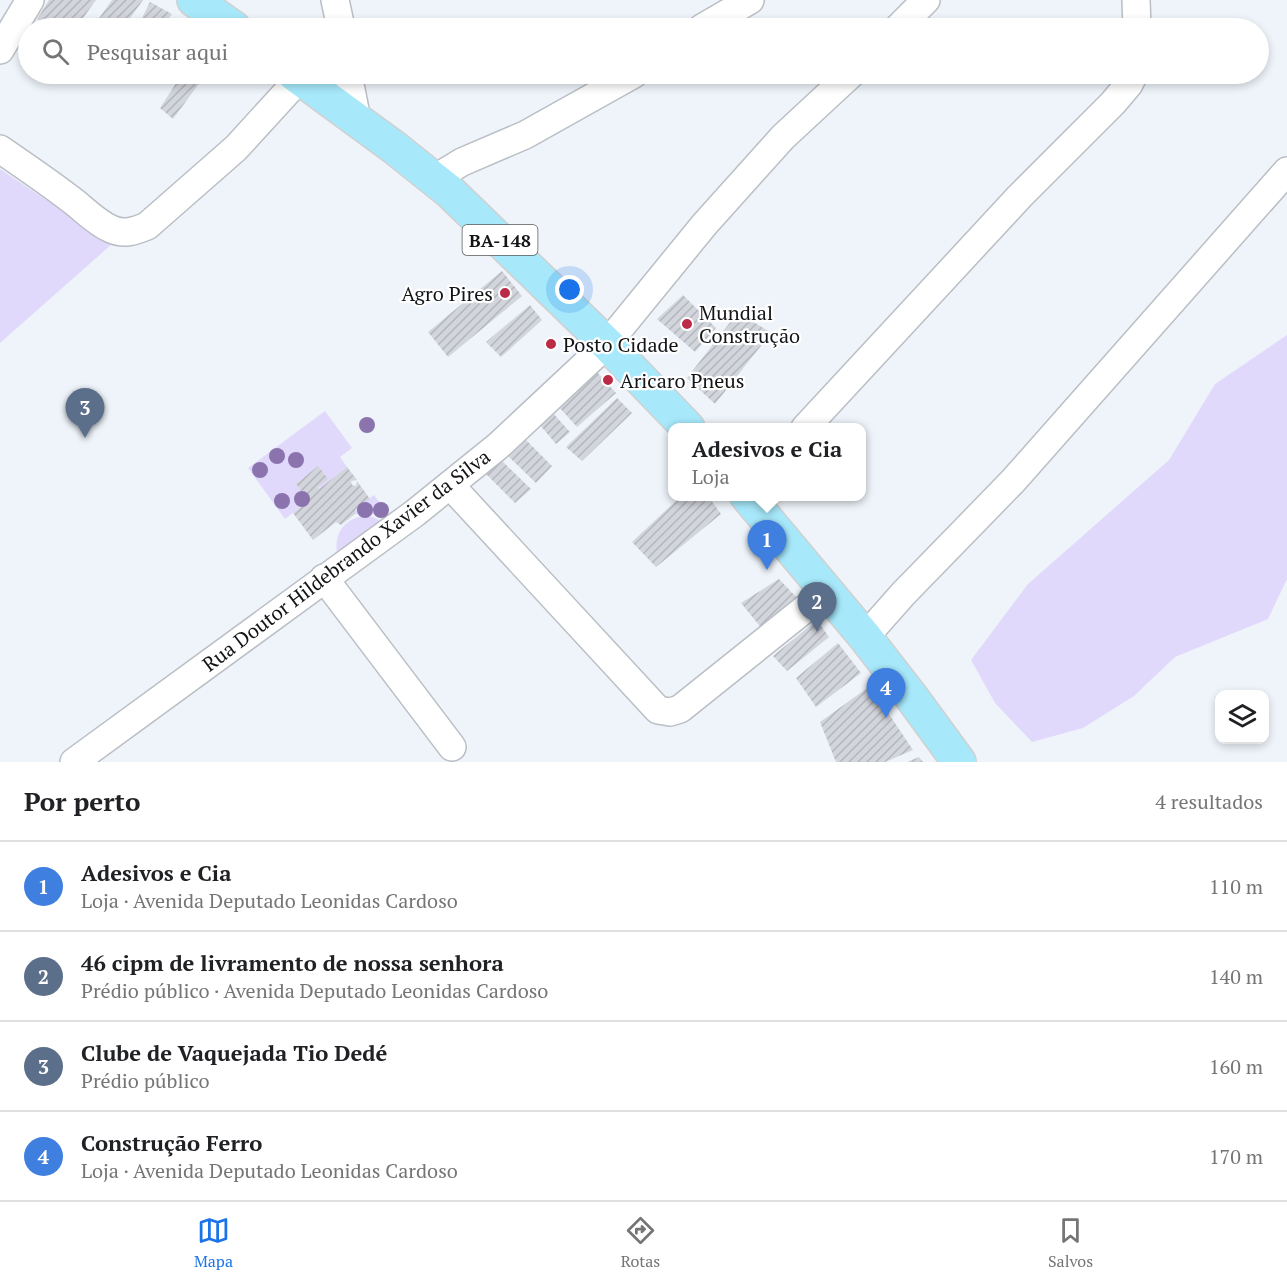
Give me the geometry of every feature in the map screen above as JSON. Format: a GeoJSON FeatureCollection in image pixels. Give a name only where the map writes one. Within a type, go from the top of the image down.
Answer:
{"type":"FeatureCollection","features":[{"type":"Feature","properties":{"kind":"main road"},"geometry":{"type":"LineString","coordinates":[[194,0],[220,18]]}},
{"type":"Feature","properties":{"kind":"main road","name":"BA-148"},"geometry":{"type":"LineString","coordinates":[[308,84],[434,179],[479,219],[607,344],[683,423]]}},
{"type":"Feature","properties":{"kind":"main road"},"geometry":{"type":"LineString","coordinates":[[751,501],[865,638],[959,762]]}},
{"type":"Feature","properties":{"kind":"street"},"geometry":{"type":"LineString","coordinates":[[19,18],[30,0]]}},
{"type":"Feature","properties":{"kind":"street"},"geometry":{"type":"LineString","coordinates":[[335,0],[338,18]]}},
{"type":"Feature","properties":{"kind":"street"},"geometry":{"type":"LineString","coordinates":[[719,18],[750,0]]}},
{"type":"Feature","properties":{"kind":"street"},"geometry":{"type":"LineString","coordinates":[[908,18],[926,0]]}},
{"type":"Feature","properties":{"kind":"street"},"geometry":{"type":"LineString","coordinates":[[1136,0],[1137,18]]}},
{"type":"Feature","properties":{"kind":"street"},"geometry":{"type":"LineString","coordinates":[[0,50],[18,20]]}},
{"type":"Feature","properties":{"kind":"street"},"geometry":{"type":"LineString","coordinates":[[0,149],[112,230],[135,232],[147,226],[236,148],[290,84]]}},
{"type":"Feature","properties":{"kind":"street"},"geometry":{"type":"LineString","coordinates":[[350,84],[357,120]]}},
{"type":"Feature","properties":{"kind":"street"},"geometry":{"type":"LineString","coordinates":[[434,179],[462,162],[525,135],[616,84]]}},
{"type":"Feature","properties":{"kind":"street","name":"Rua Doutor Hildebrando Xavier da Silva"},"geometry":{"type":"LineString","coordinates":[[74,762],[450,485],[498,446],[607,344],[697,233],[783,137],[840,84]]}},
{"type":"Feature","properties":{"kind":"street"},"geometry":{"type":"LineString","coordinates":[[810,423],[1012,204],[1113,103],[1129,84]]}},
{"type":"Feature","properties":{"kind":"street"},"geometry":{"type":"LineString","coordinates":[[865,638],[903,594],[1013,481],[1284,175]]}},
{"type":"Feature","properties":{"kind":"street"},"geometry":{"type":"LineString","coordinates":[[450,485],[658,710],[670,712],[680,709],[826,592]]}},
{"type":"Feature","properties":{"kind":"street"},"geometry":{"type":"LineString","coordinates":[[324,578],[452,747]]}},
{"type":"Feature","properties":{"kind":"shaded area"},"geometry":{"type":"Polygon","coordinates":[[[0,169],[112,244],[0,343],[0,169]]]}},
{"type":"Feature","properties":{"kind":"shaded area"},"geometry":{"type":"Polygon","coordinates":[[[1287,335],[1287,579],[1268,619],[1175,657],[1134,696],[1083,728],[1032,742],[995,703],[971,660],[1028,584],[1169,460],[1215,384],[1287,335]]]}},
{"type":"Feature","properties":{"kind":"shaded area"},"geometry":{"type":"Polygon","coordinates":[[[325,411],[352,448],[340,457],[347,467],[319,489],[318,467],[296,484],[308,501],[285,519],[248,468],[325,411]]]}},
{"type":"Feature","properties":{"kind":"shaded area"},"geometry":{"type":"Polygon","coordinates":[[[374,495],[389,515],[355,514],[355,510],[374,495]]]}},
{"type":"Feature","properties":{"kind":"shaded area"},"geometry":{"type":"Polygon","coordinates":[[[363,516],[373,517],[382,522],[337,554],[337,540],[341,529],[350,521],[363,516]]]}},
{"type":"Feature","properties":{"kind":"building"},"geometry":{"type":"Polygon","coordinates":[[[49,0],[96,0],[83,18],[38,18],[49,0]]]}},
{"type":"Feature","properties":{"kind":"building"},"geometry":{"type":"Polygon","coordinates":[[[112,0],[143,0],[130,18],[99,18],[112,0]]]}},
{"type":"Feature","properties":{"kind":"building"},"geometry":{"type":"Polygon","coordinates":[[[150,2],[172,14],[169,18],[142,18],[150,2]]]}},
{"type":"Feature","properties":{"kind":"building"},"geometry":{"type":"Polygon","coordinates":[[[176,84],[199,84],[173,119],[160,108],[176,84]]]}},
{"type":"Feature","properties":{"kind":"building"},"geometry":{"type":"Polygon","coordinates":[[[502,271],[522,296],[448,357],[428,332],[502,271]]]}},
{"type":"Feature","properties":{"kind":"building","name":"Mundial Construção"},"geometry":{"type":"Polygon","coordinates":[[[683,295],[716,328],[695,352],[657,319],[683,295]]]}},
{"type":"Feature","properties":{"kind":"building"},"geometry":{"type":"Polygon","coordinates":[[[530,305],[542,320],[501,357],[486,342],[530,305]]]}},
{"type":"Feature","properties":{"kind":"building"},"geometry":{"type":"Polygon","coordinates":[[[738,312],[771,333],[715,404],[687,378],[738,312]]]}},
{"type":"Feature","properties":{"kind":"building"},"geometry":{"type":"Polygon","coordinates":[[[597,372],[616,393],[577,427],[558,406],[597,372]]]}},
{"type":"Feature","properties":{"kind":"building"},"geometry":{"type":"Polygon","coordinates":[[[617,398],[632,413],[582,461],[566,447],[617,398]]]}},
{"type":"Feature","properties":{"kind":"building"},"geometry":{"type":"Polygon","coordinates":[[[551,411],[570,432],[556,444],[539,424],[551,411]]]}},
{"type":"Feature","properties":{"kind":"building"},"geometry":{"type":"Polygon","coordinates":[[[521,435],[552,466],[536,483],[504,452],[521,435]]]}},
{"type":"Feature","properties":{"kind":"building"},"geometry":{"type":"Polygon","coordinates":[[[499,458],[531,489],[515,503],[482,470],[499,458]]]}},
{"type":"Feature","properties":{"kind":"building"},"geometry":{"type":"Polygon","coordinates":[[[318,466],[328,479],[318,487],[319,489],[347,467],[357,480],[351,481],[352,485],[356,486],[357,481],[370,499],[355,510],[355,514],[341,525],[336,522],[313,540],[293,513],[308,501],[296,484],[318,466]]]}},
{"type":"Feature","properties":{"kind":"building"},"geometry":{"type":"Polygon","coordinates":[[[676,501],[712,501],[721,514],[656,567],[632,542],[676,501]]]}},
{"type":"Feature","properties":{"kind":"building"},"geometry":{"type":"Polygon","coordinates":[[[779,579],[799,600],[763,630],[741,603],[779,579]]]}},
{"type":"Feature","properties":{"kind":"building"},"geometry":{"type":"Polygon","coordinates":[[[817,620],[829,637],[787,671],[773,656],[817,620]]]}},
{"type":"Feature","properties":{"kind":"building"},"geometry":{"type":"Polygon","coordinates":[[[838,643],[861,673],[816,707],[796,678],[838,643]]]}},
{"type":"Feature","properties":{"kind":"building"},"geometry":{"type":"Polygon","coordinates":[[[870,686],[913,750],[885,762],[836,762],[820,722],[870,686]]]}},
{"type":"Feature","properties":{"kind":"building"},"geometry":{"type":"Polygon","coordinates":[[[919,757],[923,762],[907,762],[919,757]]]}},
{"type":"Feature","properties":{"kind":"place","name":"Agro Pires"},"geometry":{"type":"Point","coordinates":[505,293]}},
{"type":"Feature","properties":{"kind":"place","name":"Mundial Construção"},"geometry":{"type":"Point","coordinates":[687,324]}},
{"type":"Feature","properties":{"kind":"place","name":"Posto Cidade"},"geometry":{"type":"Point","coordinates":[551,344]}},
{"type":"Feature","properties":{"kind":"place","name":"Aricaro Pneus"},"geometry":{"type":"Point","coordinates":[608,380]}},
{"type":"Feature","properties":{"kind":"place","name":"Clube de Vaquejada Tio Dedé"},"geometry":{"type":"Point","coordinates":[85,438]}},
{"type":"Feature","properties":{"kind":"place","name":"Adesivos e Cia"},"geometry":{"type":"Point","coordinates":[767,570]}},
{"type":"Feature","properties":{"kind":"place","name":"46 cipm de livramento de nossa senhora"},"geometry":{"type":"Point","coordinates":[817,632]}},
{"type":"Feature","properties":{"kind":"place","name":"Construção Ferro"},"geometry":{"type":"Point","coordinates":[886,718]}}]}
